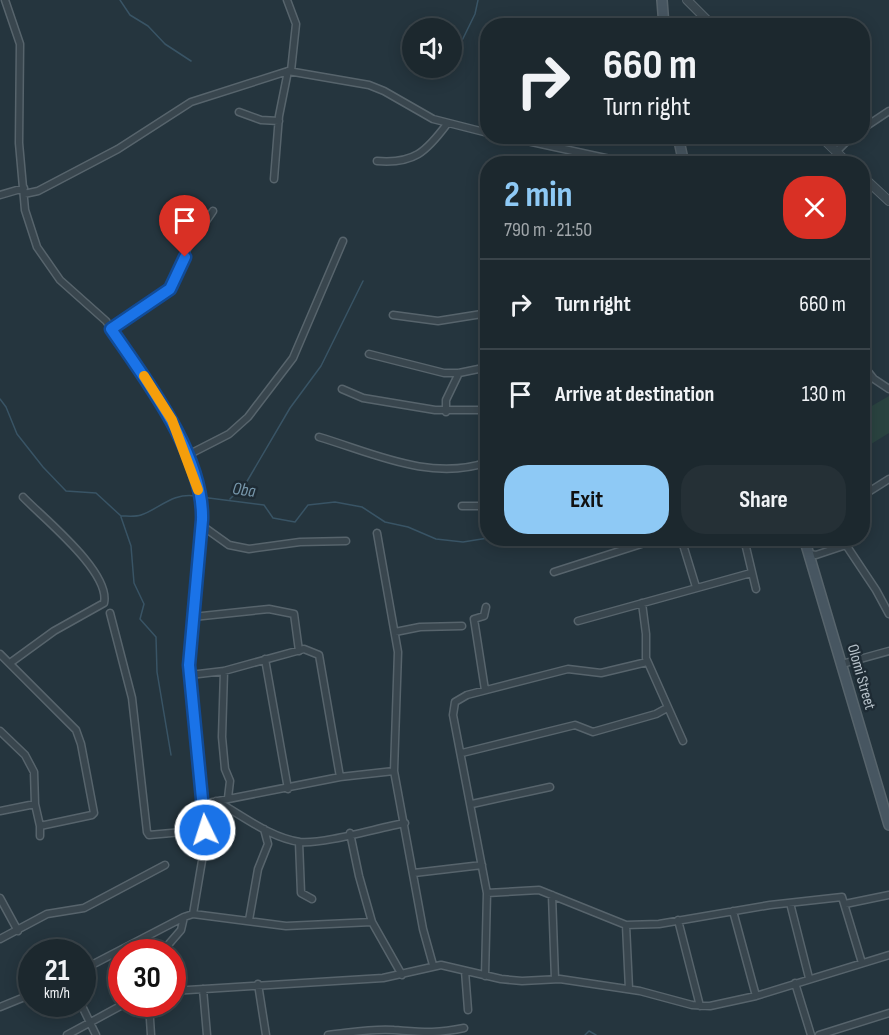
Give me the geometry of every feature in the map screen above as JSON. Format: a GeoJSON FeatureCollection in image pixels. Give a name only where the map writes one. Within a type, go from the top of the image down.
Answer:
{"type":"FeatureCollection","features":[{"type":"Feature","properties":{"kind":"main road"},"geometry":{"type":"LineString","coordinates":[[662,0],[663,18]]}},
{"type":"Feature","properties":{"kind":"main road","name":"Olomi Street"},"geometry":{"type":"LineString","coordinates":[[806,546],[887,809],[889,825]]}},
{"type":"Feature","properties":{"kind":"street"},"geometry":{"type":"LineString","coordinates":[[4,0],[18,34],[22,55],[19,143],[28,222],[43,258],[60,280],[98,313],[163,403],[198,487],[201,525],[190,675],[205,830],[202,866],[193,914]]}},
{"type":"Feature","properties":{"kind":"street"},"geometry":{"type":"LineString","coordinates":[[274,179],[279,120],[290,71],[296,24],[287,0]]}},
{"type":"Feature","properties":{"kind":"street"},"geometry":{"type":"LineString","coordinates":[[687,0],[705,18]]}},
{"type":"Feature","properties":{"kind":"street"},"geometry":{"type":"LineString","coordinates":[[0,195],[38,190],[118,149],[191,102],[290,71],[369,86],[447,124],[480,131]]}},
{"type":"Feature","properties":{"kind":"street"},"geometry":{"type":"LineString","coordinates":[[870,124],[889,111]]}},
{"type":"Feature","properties":{"kind":"street"},"geometry":{"type":"LineString","coordinates":[[238,112],[261,120],[279,120]]}},
{"type":"Feature","properties":{"kind":"street"},"geometry":{"type":"LineString","coordinates":[[377,161],[395,162],[423,153],[447,124]]}},
{"type":"Feature","properties":{"kind":"street"},"geometry":{"type":"LineString","coordinates":[[541,144],[596,156]]}},
{"type":"Feature","properties":{"kind":"street"},"geometry":{"type":"LineString","coordinates":[[828,144],[840,156]]}},
{"type":"Feature","properties":{"kind":"street"},"geometry":{"type":"LineString","coordinates":[[836,152],[844,144]]}},
{"type":"Feature","properties":{"kind":"street"},"geometry":{"type":"LineString","coordinates":[[870,183],[889,201]]}},
{"type":"Feature","properties":{"kind":"street"},"geometry":{"type":"LineString","coordinates":[[111,329],[174,284],[187,249],[213,211]]}},
{"type":"Feature","properties":{"kind":"street"},"geometry":{"type":"LineString","coordinates":[[186,456],[229,434],[248,417],[293,358],[343,241]]}},
{"type":"Feature","properties":{"kind":"street"},"geometry":{"type":"LineString","coordinates":[[393,315],[438,321],[480,314]]}},
{"type":"Feature","properties":{"kind":"street"},"geometry":{"type":"LineString","coordinates":[[369,354],[431,370],[459,373],[480,369]]}},
{"type":"Feature","properties":{"kind":"street"},"geometry":{"type":"LineString","coordinates":[[446,412],[446,400],[459,373]]}},
{"type":"Feature","properties":{"kind":"street"},"geometry":{"type":"LineString","coordinates":[[870,374],[889,389]]}},
{"type":"Feature","properties":{"kind":"street"},"geometry":{"type":"LineString","coordinates":[[342,389],[363,398],[446,412],[480,410]]}},
{"type":"Feature","properties":{"kind":"street"},"geometry":{"type":"LineString","coordinates":[[319,437],[424,468],[458,469],[480,464]]}},
{"type":"Feature","properties":{"kind":"street"},"geometry":{"type":"LineString","coordinates":[[870,491],[889,480]]}},
{"type":"Feature","properties":{"kind":"street"},"geometry":{"type":"LineString","coordinates":[[10,663],[54,631],[104,603],[105,597],[92,566],[23,497]]}},
{"type":"Feature","properties":{"kind":"street"},"geometry":{"type":"LineString","coordinates":[[462,506],[480,506]]}},
{"type":"Feature","properties":{"kind":"street"},"geometry":{"type":"LineString","coordinates":[[201,525],[229,545],[242,548],[346,541]]}},
{"type":"Feature","properties":{"kind":"street"},"geometry":{"type":"LineString","coordinates":[[377,533],[398,652],[394,771],[423,929],[433,965]]}},
{"type":"Feature","properties":{"kind":"street"},"geometry":{"type":"LineString","coordinates":[[554,572],[634,546]]}},
{"type":"Feature","properties":{"kind":"street"},"geometry":{"type":"LineString","coordinates":[[683,546],[696,587]]}},
{"type":"Feature","properties":{"kind":"street"},"geometry":{"type":"LineString","coordinates":[[746,546],[756,589]]}},
{"type":"Feature","properties":{"kind":"street"},"geometry":{"type":"LineString","coordinates":[[809,554],[816,555],[843,546]]}},
{"type":"Feature","properties":{"kind":"street"},"geometry":{"type":"LineString","coordinates":[[847,546],[889,614]]}},
{"type":"Feature","properties":{"kind":"street"},"geometry":{"type":"LineString","coordinates":[[578,621],[751,573]]}},
{"type":"Feature","properties":{"kind":"street"},"geometry":{"type":"LineString","coordinates":[[642,603],[647,662],[683,741]]}},
{"type":"Feature","properties":{"kind":"street"},"geometry":{"type":"LineString","coordinates":[[485,690],[474,619],[484,616],[486,607]]}},
{"type":"Feature","properties":{"kind":"street"},"geometry":{"type":"LineString","coordinates":[[193,617],[269,609],[294,614],[298,651]]}},
{"type":"Feature","properties":{"kind":"street"},"geometry":{"type":"LineString","coordinates":[[110,613],[132,698],[147,832],[153,835],[205,830]]}},
{"type":"Feature","properties":{"kind":"street"},"geometry":{"type":"LineString","coordinates":[[395,632],[420,627],[462,626]]}},
{"type":"Feature","properties":{"kind":"street"},"geometry":{"type":"LineString","coordinates":[[190,675],[224,671],[298,651],[311,650],[318,655],[340,777]]}},
{"type":"Feature","properties":{"kind":"street"},"geometry":{"type":"LineString","coordinates":[[842,664],[889,651]]}},
{"type":"Feature","properties":{"kind":"street"},"geometry":{"type":"LineString","coordinates":[[0,654],[76,730],[81,744],[94,813],[40,826]]}},
{"type":"Feature","properties":{"kind":"street"},"geometry":{"type":"LineString","coordinates":[[265,659],[288,789]]}},
{"type":"Feature","properties":{"kind":"street"},"geometry":{"type":"LineString","coordinates":[[485,976],[487,893],[472,804],[453,715],[454,702],[466,694],[568,669],[601,673],[647,662]]}},
{"type":"Feature","properties":{"kind":"street"},"geometry":{"type":"LineString","coordinates":[[224,671],[222,737],[225,769],[230,781],[228,798]]}},
{"type":"Feature","properties":{"kind":"street"},"geometry":{"type":"LineString","coordinates":[[462,753],[574,724],[593,732],[639,720],[667,708]]}},
{"type":"Feature","properties":{"kind":"street"},"geometry":{"type":"LineString","coordinates":[[0,731],[31,765],[34,772],[35,804],[40,836]]}},
{"type":"Feature","properties":{"kind":"street"},"geometry":{"type":"LineString","coordinates":[[203,804],[340,777],[394,771]]}},
{"type":"Feature","properties":{"kind":"street"},"geometry":{"type":"LineString","coordinates":[[472,804],[550,788]]}},
{"type":"Feature","properties":{"kind":"street"},"geometry":{"type":"LineString","coordinates":[[216,801],[264,829],[299,842],[313,842],[405,823]]}},
{"type":"Feature","properties":{"kind":"street"},"geometry":{"type":"LineString","coordinates":[[0,812],[35,804]]}},
{"type":"Feature","properties":{"kind":"street"},"geometry":{"type":"LineString","coordinates":[[249,920],[258,869],[268,844],[264,829]]}},
{"type":"Feature","properties":{"kind":"street"},"geometry":{"type":"LineString","coordinates":[[350,834],[358,876],[372,922],[402,975]]}},
{"type":"Feature","properties":{"kind":"street"},"geometry":{"type":"LineString","coordinates":[[268,844],[281,837]]}},
{"type":"Feature","properties":{"kind":"street"},"geometry":{"type":"LineString","coordinates":[[299,842],[301,893],[312,899]]}},
{"type":"Feature","properties":{"kind":"street"},"geometry":{"type":"LineString","coordinates":[[0,939],[47,914],[84,908],[165,865]]}},
{"type":"Feature","properties":{"kind":"street"},"geometry":{"type":"LineString","coordinates":[[414,873],[482,865]]}},
{"type":"Feature","properties":{"kind":"street"},"geometry":{"type":"LineString","coordinates":[[487,893],[539,890],[626,925],[842,897],[862,963]]}},
{"type":"Feature","properties":{"kind":"street"},"geometry":{"type":"LineString","coordinates":[[552,895],[555,979]]}},
{"type":"Feature","properties":{"kind":"street"},"geometry":{"type":"LineString","coordinates":[[845,904],[889,895]]}},
{"type":"Feature","properties":{"kind":"street"},"geometry":{"type":"LineString","coordinates":[[0,898],[18,931]]}},
{"type":"Feature","properties":{"kind":"street"},"geometry":{"type":"LineString","coordinates":[[790,903],[808,978]]}},
{"type":"Feature","properties":{"kind":"street"},"geometry":{"type":"LineString","coordinates":[[733,911],[756,996]]}},
{"type":"Feature","properties":{"kind":"street"},"geometry":{"type":"LineString","coordinates":[[96,963],[193,914],[286,926],[372,922]]}},
{"type":"Feature","properties":{"kind":"street"},"geometry":{"type":"LineString","coordinates":[[173,939],[181,930],[184,917]]}},
{"type":"Feature","properties":{"kind":"street"},"geometry":{"type":"LineString","coordinates":[[678,920],[700,1006]]}},
{"type":"Feature","properties":{"kind":"street"},"geometry":{"type":"LineString","coordinates":[[626,925],[629,990]]}},
{"type":"Feature","properties":{"kind":"street"},"geometry":{"type":"LineString","coordinates":[[186,990],[402,975],[433,965],[522,981],[555,979],[629,990],[700,1006],[756,996],[808,978],[889,955]]}},
{"type":"Feature","properties":{"kind":"street"},"geometry":{"type":"LineString","coordinates":[[465,971],[468,1010]]}},
{"type":"Feature","properties":{"kind":"street"},"geometry":{"type":"LineString","coordinates":[[795,983],[811,1035]]}},
{"type":"Feature","properties":{"kind":"street"},"geometry":{"type":"LineString","coordinates":[[258,984],[266,1035]]}},
{"type":"Feature","properties":{"kind":"street"},"geometry":{"type":"LineString","coordinates":[[203,989],[207,1035]]}},
{"type":"Feature","properties":{"kind":"street"},"geometry":{"type":"LineString","coordinates":[[0,1007],[18,1000]]}},
{"type":"Feature","properties":{"kind":"street"},"geometry":{"type":"LineString","coordinates":[[67,1035],[108,1013]]}},
{"type":"Feature","properties":{"kind":"street"},"geometry":{"type":"LineString","coordinates":[[819,1035],[889,1013]]}},
{"type":"Feature","properties":{"kind":"street"},"geometry":{"type":"LineString","coordinates":[[87,1017],[96,1035]]}},
{"type":"Feature","properties":{"kind":"street"},"geometry":{"type":"LineString","coordinates":[[150,1017],[151,1035]]}},
{"type":"Feature","properties":{"kind":"street"},"geometry":{"type":"LineString","coordinates":[[328,1035],[394,1032],[416,1034],[464,1028]]}},
{"type":"Feature","properties":{"kind":"green space"},"geometry":{"type":"Polygon","coordinates":[[[889,396],[889,433],[870,445],[870,407],[889,396]]]}},
{"type":"Feature","properties":{"kind":"waterway"},"geometry":{"type":"LineString","coordinates":[[120,0],[130,15],[148,26],[165,44],[191,61]]}},
{"type":"Feature","properties":{"kind":"waterway"},"geometry":{"type":"LineString","coordinates":[[462,41],[475,14],[478,0]]}},
{"type":"Feature","properties":{"kind":"waterway"},"geometry":{"type":"LineString","coordinates":[[230,499],[246,483],[290,408],[321,366],[363,281]]}},
{"type":"Feature","properties":{"kind":"waterway","name":"Oba"},"geometry":{"type":"LineString","coordinates":[[0,399],[6,407],[17,434],[66,491],[96,493],[121,516],[139,516],[180,496],[196,496]]}},
{"type":"Feature","properties":{"kind":"waterway","name":"Oba"},"geometry":{"type":"LineString","coordinates":[[201,497],[264,505],[273,518],[295,522],[308,505],[335,502],[362,507],[385,522],[408,527],[436,539],[463,542],[480,539]]}},
{"type":"Feature","properties":{"kind":"waterway"},"geometry":{"type":"LineString","coordinates":[[121,517],[131,546],[134,583],[144,604],[140,619],[156,637],[157,672],[171,755]]}},
{"type":"Feature","properties":{"kind":"waterway"},"geometry":{"type":"LineString","coordinates":[[585,1035],[589,1031],[596,1035]]}},
{"type":"Feature","properties":{"kind":"slow traffic"},"geometry":{"type":"LineString","coordinates":[[144,376],[172,420],[195,476],[198,490]]}},
{"type":"Feature","properties":{"kind":"route"},"geometry":{"type":"LineString","coordinates":[[185,257],[178,266],[176,279],[170,289],[111,329],[167,410],[195,476],[200,499],[202,520],[189,665],[205,830]]}}]}
